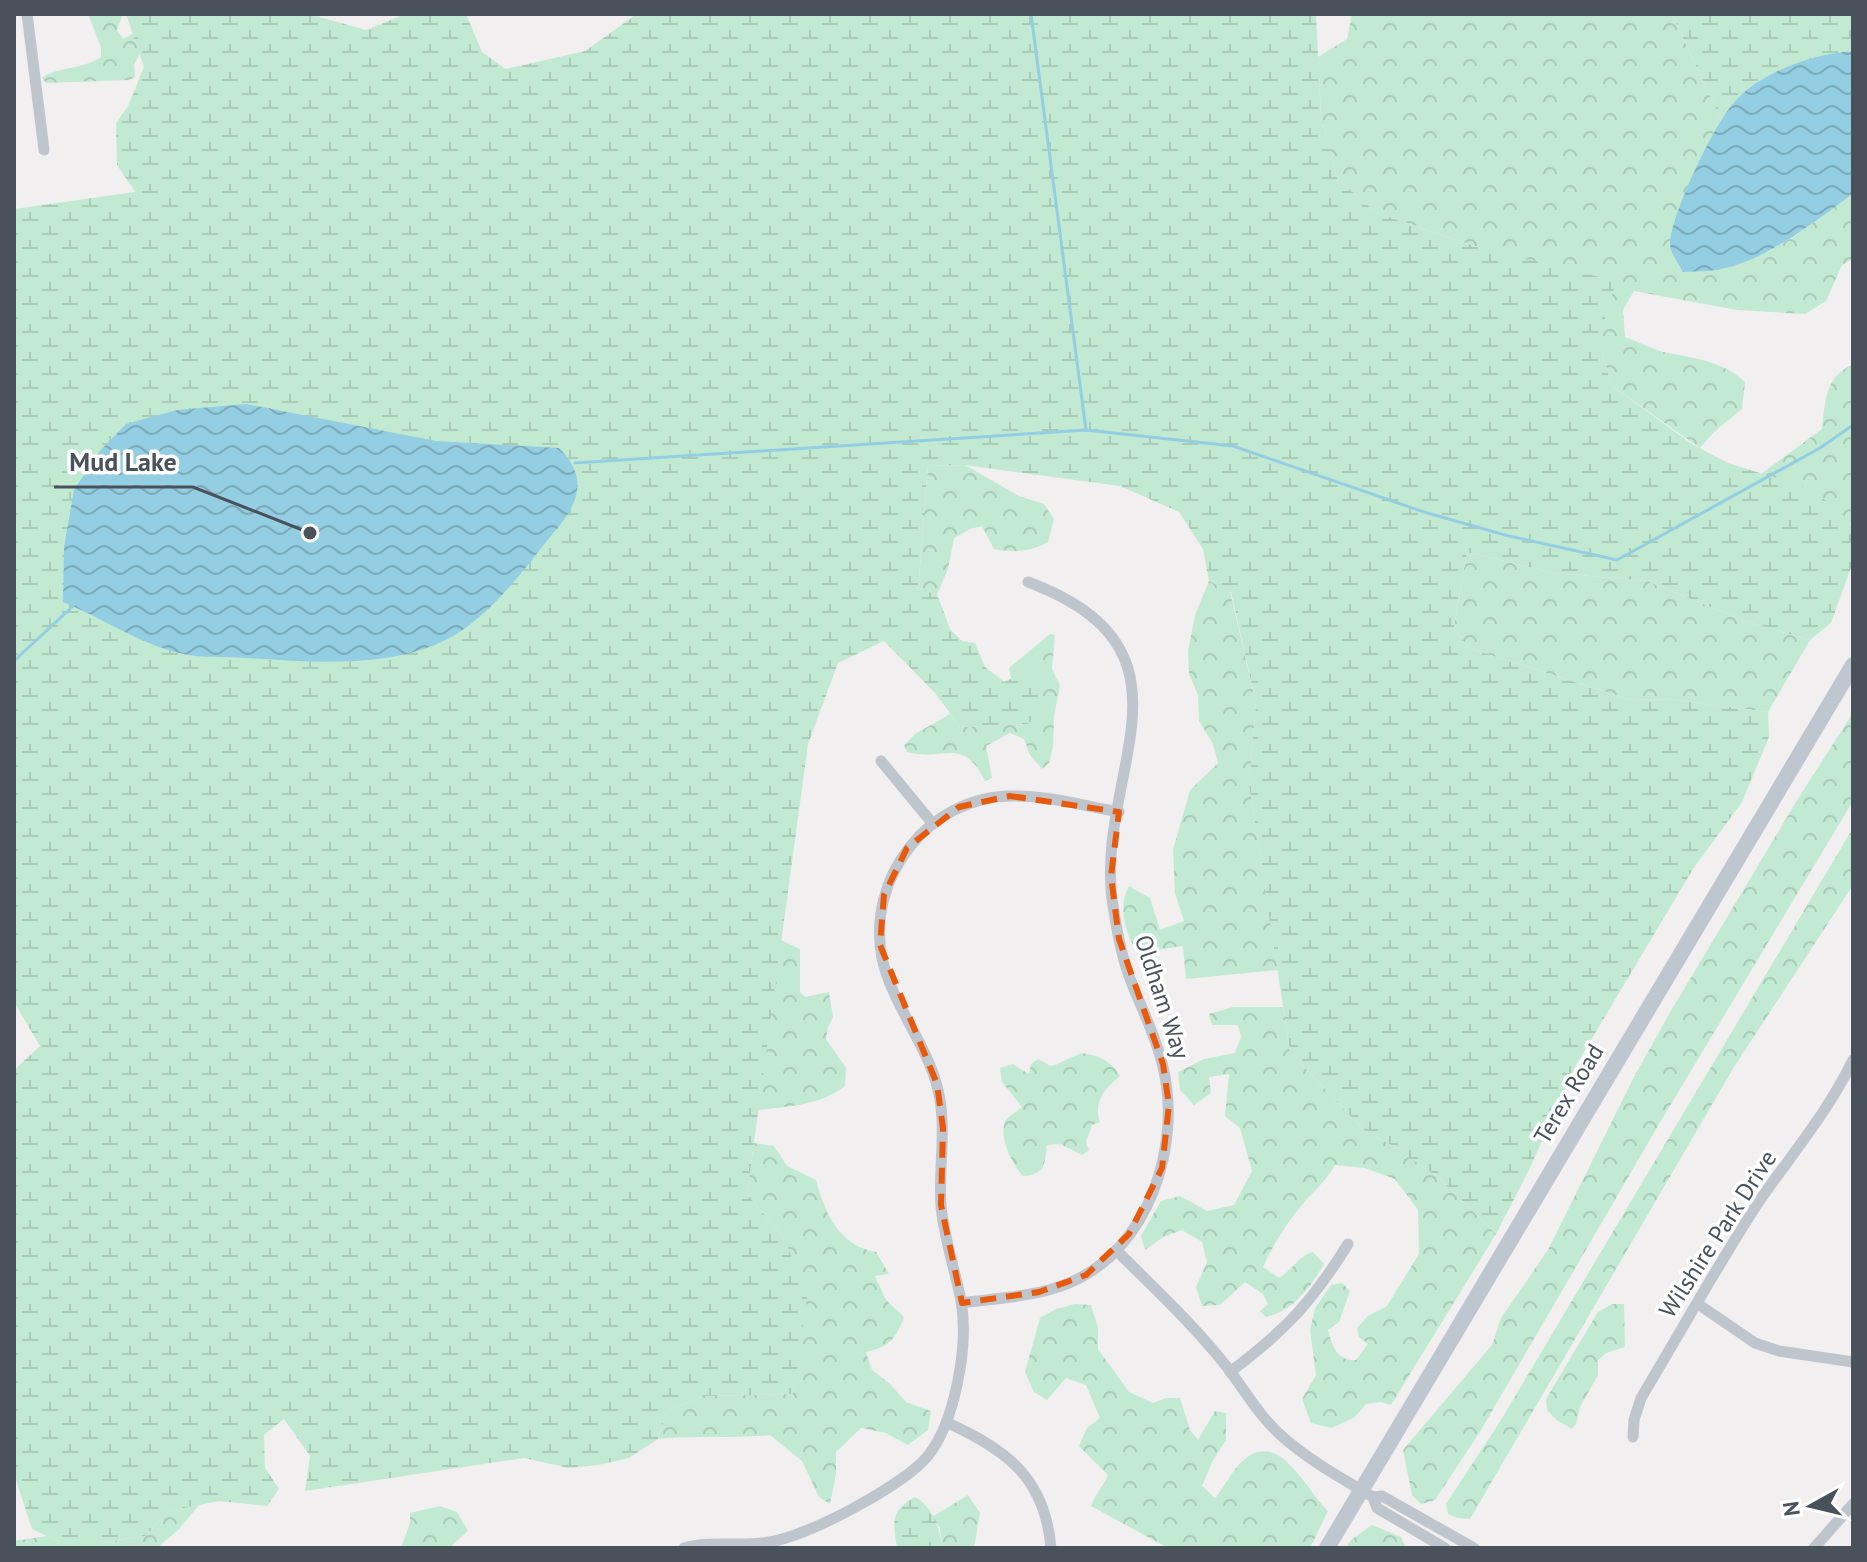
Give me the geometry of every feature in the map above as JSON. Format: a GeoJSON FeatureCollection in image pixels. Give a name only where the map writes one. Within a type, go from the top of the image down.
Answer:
{"type":"FeatureCollection","features":[{"type":"Feature","properties":{"kind":"main road","name":"Terex Road"},"geometry":{"type":"LineString","coordinates":[[1327,1548],[1367,1494],[1853,665]]}},
{"type":"Feature","properties":{"kind":"street"},"geometry":{"type":"LineString","coordinates":[[27,14],[44,150]]}},
{"type":"Feature","properties":{"kind":"street","name":"Oldham Way"},"geometry":{"type":"LineString","coordinates":[[962,1303],[1039,1292],[1086,1275],[1116,1250],[1140,1218],[1156,1185],[1166,1147],[1169,1105],[1163,1064],[1129,975],[1119,939],[1111,876],[1113,842],[1134,716],[1132,690],[1126,666],[1114,642],[1096,619],[1066,598],[1028,582]]}},
{"type":"Feature","properties":{"kind":"street"},"geometry":{"type":"LineString","coordinates":[[881,761],[933,824]]}},
{"type":"Feature","properties":{"kind":"street"},"geometry":{"type":"LineString","coordinates":[[684,1548],[773,1542],[809,1530],[909,1474],[926,1458],[948,1423],[961,1352],[962,1303],[941,1205],[943,1128],[937,1084],[891,985],[880,945],[881,908],[895,868],[907,848],[933,824],[970,803],[1030,796],[1119,812]]}},
{"type":"Feature","properties":{"kind":"street","name":"Wilshire Park Drive"},"geometry":{"type":"LineString","coordinates":[[1633,1437],[1634,1420],[1641,1398],[1758,1205],[1826,1109],[1853,1060]]}},
{"type":"Feature","properties":{"kind":"street"},"geometry":{"type":"LineString","coordinates":[[1230,1372],[1271,1341],[1302,1311],[1348,1244]]}},
{"type":"Feature","properties":{"kind":"street"},"geometry":{"type":"LineString","coordinates":[[1116,1250],[1173,1307],[1230,1372],[1262,1416],[1284,1438],[1314,1462],[1367,1494],[1377,1508],[1445,1548]]}},
{"type":"Feature","properties":{"kind":"street"},"geometry":{"type":"LineString","coordinates":[[1698,1304],[1744,1337],[1767,1348],[1853,1362]]}},
{"type":"Feature","properties":{"kind":"street"},"geometry":{"type":"LineString","coordinates":[[948,1423],[998,1448],[1023,1472],[1043,1508],[1051,1548]]}},
{"type":"Feature","properties":{"kind":"street"},"geometry":{"type":"LineString","coordinates":[[1367,1494],[1382,1496],[1471,1547]]}},
{"type":"Feature","properties":{"kind":"street"},"geometry":{"type":"LineString","coordinates":[[1814,1548],[1853,1504]]}},
{"type":"Feature","properties":{"kind":"highlighted area"},"geometry":{"type":"Polygon","coordinates":[[[1010,796],[1119,812],[1111,876],[1119,939],[1163,1064],[1169,1105],[1162,1168],[1129,1234],[1086,1275],[1039,1292],[962,1303],[941,1205],[943,1128],[937,1084],[880,945],[884,895],[907,848],[959,807],[1010,796]]]}},
{"type":"Feature","properties":{"kind":"green space"},"geometry":{"type":"Polygon","coordinates":[[[88,14],[123,14],[117,30],[123,39],[134,33],[140,53],[134,65],[135,77],[129,80],[46,83],[42,78],[47,74],[101,57],[101,47],[88,14]]]}},
{"type":"Feature","properties":{"kind":"green space"},"geometry":{"type":"Polygon","coordinates":[[[126,14],[309,14],[366,30],[405,14],[466,14],[482,52],[506,69],[585,51],[637,14],[1316,14],[1321,116],[1337,179],[1377,213],[1484,249],[1616,281],[1599,340],[1611,385],[1692,444],[1728,463],[1802,486],[1838,508],[1853,528],[1853,562],[1831,623],[1810,640],[1745,621],[1647,581],[1554,573],[1467,552],[1454,627],[1468,648],[1631,700],[1667,699],[1768,712],[1769,737],[1742,802],[1693,869],[1576,1065],[1529,1170],[1496,1234],[1441,1180],[1397,1148],[1365,1131],[1290,1052],[1249,784],[1256,703],[1231,592],[1209,581],[1203,549],[1179,512],[1120,486],[965,465],[928,466],[918,590],[937,594],[950,629],[962,641],[975,643],[985,667],[1004,682],[1033,669],[1043,685],[1043,696],[1039,715],[1027,724],[960,727],[936,694],[884,641],[838,663],[808,744],[747,1194],[785,1240],[807,1298],[793,1394],[704,1396],[667,1411],[658,1439],[629,1458],[598,1465],[569,1468],[524,1458],[305,1491],[310,1456],[284,1419],[264,1435],[265,1468],[279,1489],[267,1506],[219,1501],[169,1511],[145,1536],[104,1542],[60,1542],[32,1529],[14,1474],[14,1070],[40,1046],[14,1002],[14,209],[135,192],[117,165],[116,123],[128,106],[144,67],[126,14]]]}},
{"type":"Feature","properties":{"kind":"green space"},"geometry":{"type":"Polygon","coordinates":[[[1352,14],[1672,14],[1722,122],[1716,132],[1768,252],[1853,194],[1853,259],[1842,265],[1826,301],[1805,314],[1737,310],[1634,291],[1623,310],[1625,337],[1663,352],[1719,365],[1745,382],[1742,409],[1700,448],[1611,385],[1599,340],[1484,249],[1377,213],[1337,179],[1321,116],[1318,57],[1347,39],[1352,14]]]}},
{"type":"Feature","properties":{"kind":"green space"},"geometry":{"type":"Polygon","coordinates":[[[1672,14],[1853,14],[1853,51],[1806,60],[1774,73],[1736,100],[1722,122],[1672,14]]]}},
{"type":"Feature","properties":{"kind":"green space"},"geometry":{"type":"Polygon","coordinates":[[[1853,365],[1853,523],[1849,524],[1820,498],[1761,474],[1822,429],[1828,391],[1837,376],[1853,365]]]}},
{"type":"Feature","properties":{"kind":"green space"},"geometry":{"type":"Polygon","coordinates":[[[965,465],[1019,496],[1044,504],[1054,519],[1048,542],[1022,551],[994,549],[982,526],[970,529],[954,538],[948,569],[937,594],[918,591],[928,466],[965,465]]]}},
{"type":"Feature","properties":{"kind":"green space"},"geometry":{"type":"Polygon","coordinates":[[[1467,552],[1554,573],[1647,581],[1745,621],[1810,640],[1768,712],[1667,699],[1631,700],[1468,648],[1454,627],[1467,552]]]}},
{"type":"Feature","properties":{"kind":"green space"},"geometry":{"type":"Polygon","coordinates":[[[1209,581],[1230,591],[1256,703],[1249,784],[1278,970],[1186,979],[1183,946],[1156,950],[1155,963],[1142,960],[1128,934],[1123,905],[1129,886],[1150,898],[1160,930],[1184,921],[1175,893],[1173,850],[1190,790],[1218,763],[1213,744],[1199,721],[1198,695],[1189,674],[1188,651],[1195,615],[1209,581]]]}},
{"type":"Feature","properties":{"kind":"green space"},"geometry":{"type":"Polygon","coordinates":[[[1050,634],[1055,635],[1052,669],[1060,686],[1054,716],[1053,747],[1049,763],[1042,769],[1030,755],[1024,739],[1010,733],[986,746],[992,778],[985,781],[977,767],[960,754],[907,752],[904,745],[915,734],[950,714],[960,727],[1027,724],[1016,677],[1011,679],[1009,668],[1050,634]]]}},
{"type":"Feature","properties":{"kind":"green space"},"geometry":{"type":"Polygon","coordinates":[[[1853,713],[1853,801],[1662,1119],[1481,1430],[1435,1500],[1421,1504],[1412,1495],[1403,1450],[1492,1345],[1501,1318],[1548,1250],[1634,1077],[1672,1009],[1853,713]]]}},
{"type":"Feature","properties":{"kind":"green space"},"geometry":{"type":"Polygon","coordinates":[[[1853,828],[1853,885],[1734,1067],[1470,1519],[1448,1514],[1446,1504],[1501,1420],[1853,828]]]}},
{"type":"Feature","properties":{"kind":"green space"},"geometry":{"type":"Polygon","coordinates":[[[781,940],[800,949],[800,992],[805,997],[829,992],[833,1017],[826,1039],[846,1068],[845,1086],[825,1098],[758,1110],[781,940]]]}},
{"type":"Feature","properties":{"kind":"green space"},"geometry":{"type":"Polygon","coordinates":[[[1233,1007],[1283,1007],[1290,1052],[1365,1131],[1397,1148],[1441,1180],[1496,1234],[1391,1405],[1381,1402],[1366,1404],[1355,1417],[1332,1428],[1311,1423],[1302,1399],[1316,1375],[1310,1330],[1315,1308],[1331,1285],[1342,1283],[1350,1291],[1339,1322],[1328,1330],[1337,1352],[1345,1358],[1356,1360],[1368,1344],[1359,1337],[1357,1328],[1368,1316],[1387,1306],[1419,1254],[1418,1210],[1395,1179],[1365,1168],[1335,1165],[1288,1223],[1263,1267],[1279,1278],[1313,1252],[1324,1264],[1293,1304],[1266,1317],[1260,1311],[1268,1304],[1263,1294],[1245,1282],[1220,1305],[1202,1306],[1196,1287],[1207,1262],[1202,1242],[1182,1230],[1163,1237],[1145,1250],[1141,1236],[1161,1201],[1180,1196],[1207,1211],[1234,1205],[1252,1171],[1240,1128],[1225,1116],[1229,1074],[1209,1077],[1211,1093],[1194,1105],[1180,1090],[1178,1072],[1204,1059],[1235,1053],[1241,1037],[1238,1025],[1212,1025],[1209,1014],[1233,1007]]]}},
{"type":"Feature","properties":{"kind":"green space"},"geometry":{"type":"Polygon","coordinates":[[[1082,1053],[1104,1060],[1120,1076],[1099,1102],[1100,1122],[1092,1125],[1086,1142],[1089,1150],[1082,1155],[1060,1144],[1047,1145],[1043,1167],[1036,1173],[1023,1176],[1011,1158],[1003,1134],[1006,1120],[1022,1107],[1002,1082],[1000,1068],[1013,1064],[1029,1074],[1031,1064],[1038,1059],[1051,1066],[1082,1053]]]}},
{"type":"Feature","properties":{"kind":"green space"},"geometry":{"type":"Polygon","coordinates":[[[754,1143],[774,1146],[787,1166],[816,1180],[829,1216],[843,1235],[863,1249],[876,1252],[889,1274],[875,1276],[886,1300],[904,1317],[891,1341],[866,1352],[872,1370],[906,1402],[931,1411],[928,1430],[908,1445],[886,1433],[861,1428],[836,1452],[836,1474],[830,1504],[819,1497],[802,1461],[770,1435],[658,1439],[667,1411],[704,1396],[793,1394],[797,1363],[785,1240],[747,1194],[754,1143]]]}},
{"type":"Feature","properties":{"kind":"green space"},"geometry":{"type":"Polygon","coordinates":[[[1075,1304],[1091,1305],[1098,1328],[1098,1349],[1129,1392],[1153,1403],[1166,1398],[1180,1398],[1190,1430],[1198,1440],[1215,1411],[1226,1413],[1226,1440],[1202,1486],[1215,1498],[1237,1467],[1251,1455],[1265,1451],[1277,1455],[1299,1475],[1328,1511],[1310,1548],[1168,1548],[1091,1506],[1108,1475],[1079,1446],[1087,1428],[1100,1418],[1086,1385],[1066,1378],[1047,1400],[1034,1392],[1025,1372],[1040,1318],[1056,1309],[1075,1304]]]}},
{"type":"Feature","properties":{"kind":"green space"},"geometry":{"type":"Polygon","coordinates":[[[1612,1304],[1624,1304],[1625,1347],[1606,1353],[1598,1360],[1598,1375],[1572,1429],[1547,1410],[1546,1399],[1598,1312],[1612,1304]]]}},
{"type":"Feature","properties":{"kind":"green space"},"geometry":{"type":"Polygon","coordinates":[[[968,1495],[980,1513],[974,1548],[942,1548],[940,1528],[932,1517],[968,1495]]]}},
{"type":"Feature","properties":{"kind":"green space"},"geometry":{"type":"Polygon","coordinates":[[[915,1497],[927,1506],[934,1519],[942,1548],[897,1548],[897,1512],[915,1497]]]}},
{"type":"Feature","properties":{"kind":"green space"},"geometry":{"type":"Polygon","coordinates":[[[199,1505],[179,1529],[157,1548],[14,1548],[14,1541],[47,1536],[60,1542],[104,1542],[145,1536],[169,1511],[199,1505]]]}},
{"type":"Feature","properties":{"kind":"green space"},"geometry":{"type":"Polygon","coordinates":[[[440,1506],[457,1512],[468,1531],[449,1548],[401,1548],[410,1523],[410,1513],[440,1506]]]}},
{"type":"Feature","properties":{"kind":"green space"},"geometry":{"type":"Polygon","coordinates":[[[1372,1525],[1401,1537],[1406,1548],[1346,1548],[1351,1540],[1372,1525]]]}},
{"type":"Feature","properties":{"kind":"water"},"geometry":{"type":"Polygon","coordinates":[[[1853,51],[1853,194],[1757,257],[1716,270],[1683,272],[1670,247],[1672,230],[1696,169],[1727,111],[1747,90],[1774,73],[1806,60],[1853,51]]]}},
{"type":"Feature","properties":{"kind":"water"},"geometry":{"type":"Polygon","coordinates":[[[246,404],[436,441],[559,448],[574,469],[577,479],[575,500],[564,520],[524,570],[477,619],[441,642],[387,658],[330,662],[187,655],[149,643],[63,602],[64,547],[74,490],[99,452],[126,424],[177,410],[246,404]]]}},
{"type":"Feature","properties":{"kind":"waterway"},"geometry":{"type":"LineString","coordinates":[[1031,14],[1086,430]]}},
{"type":"Feature","properties":{"kind":"waterway"},"geometry":{"type":"LineString","coordinates":[[575,463],[1086,430],[1233,446],[1424,512],[1505,535],[1617,560],[1820,448],[1853,425]]}},
{"type":"Feature","properties":{"kind":"waterway"},"geometry":{"type":"LineString","coordinates":[[14,661],[73,606]]}},
{"type":"Feature","properties":{"kind":"place","name":"Mud Lake"},"geometry":{"type":"Point","coordinates":[310,533]}}]}
